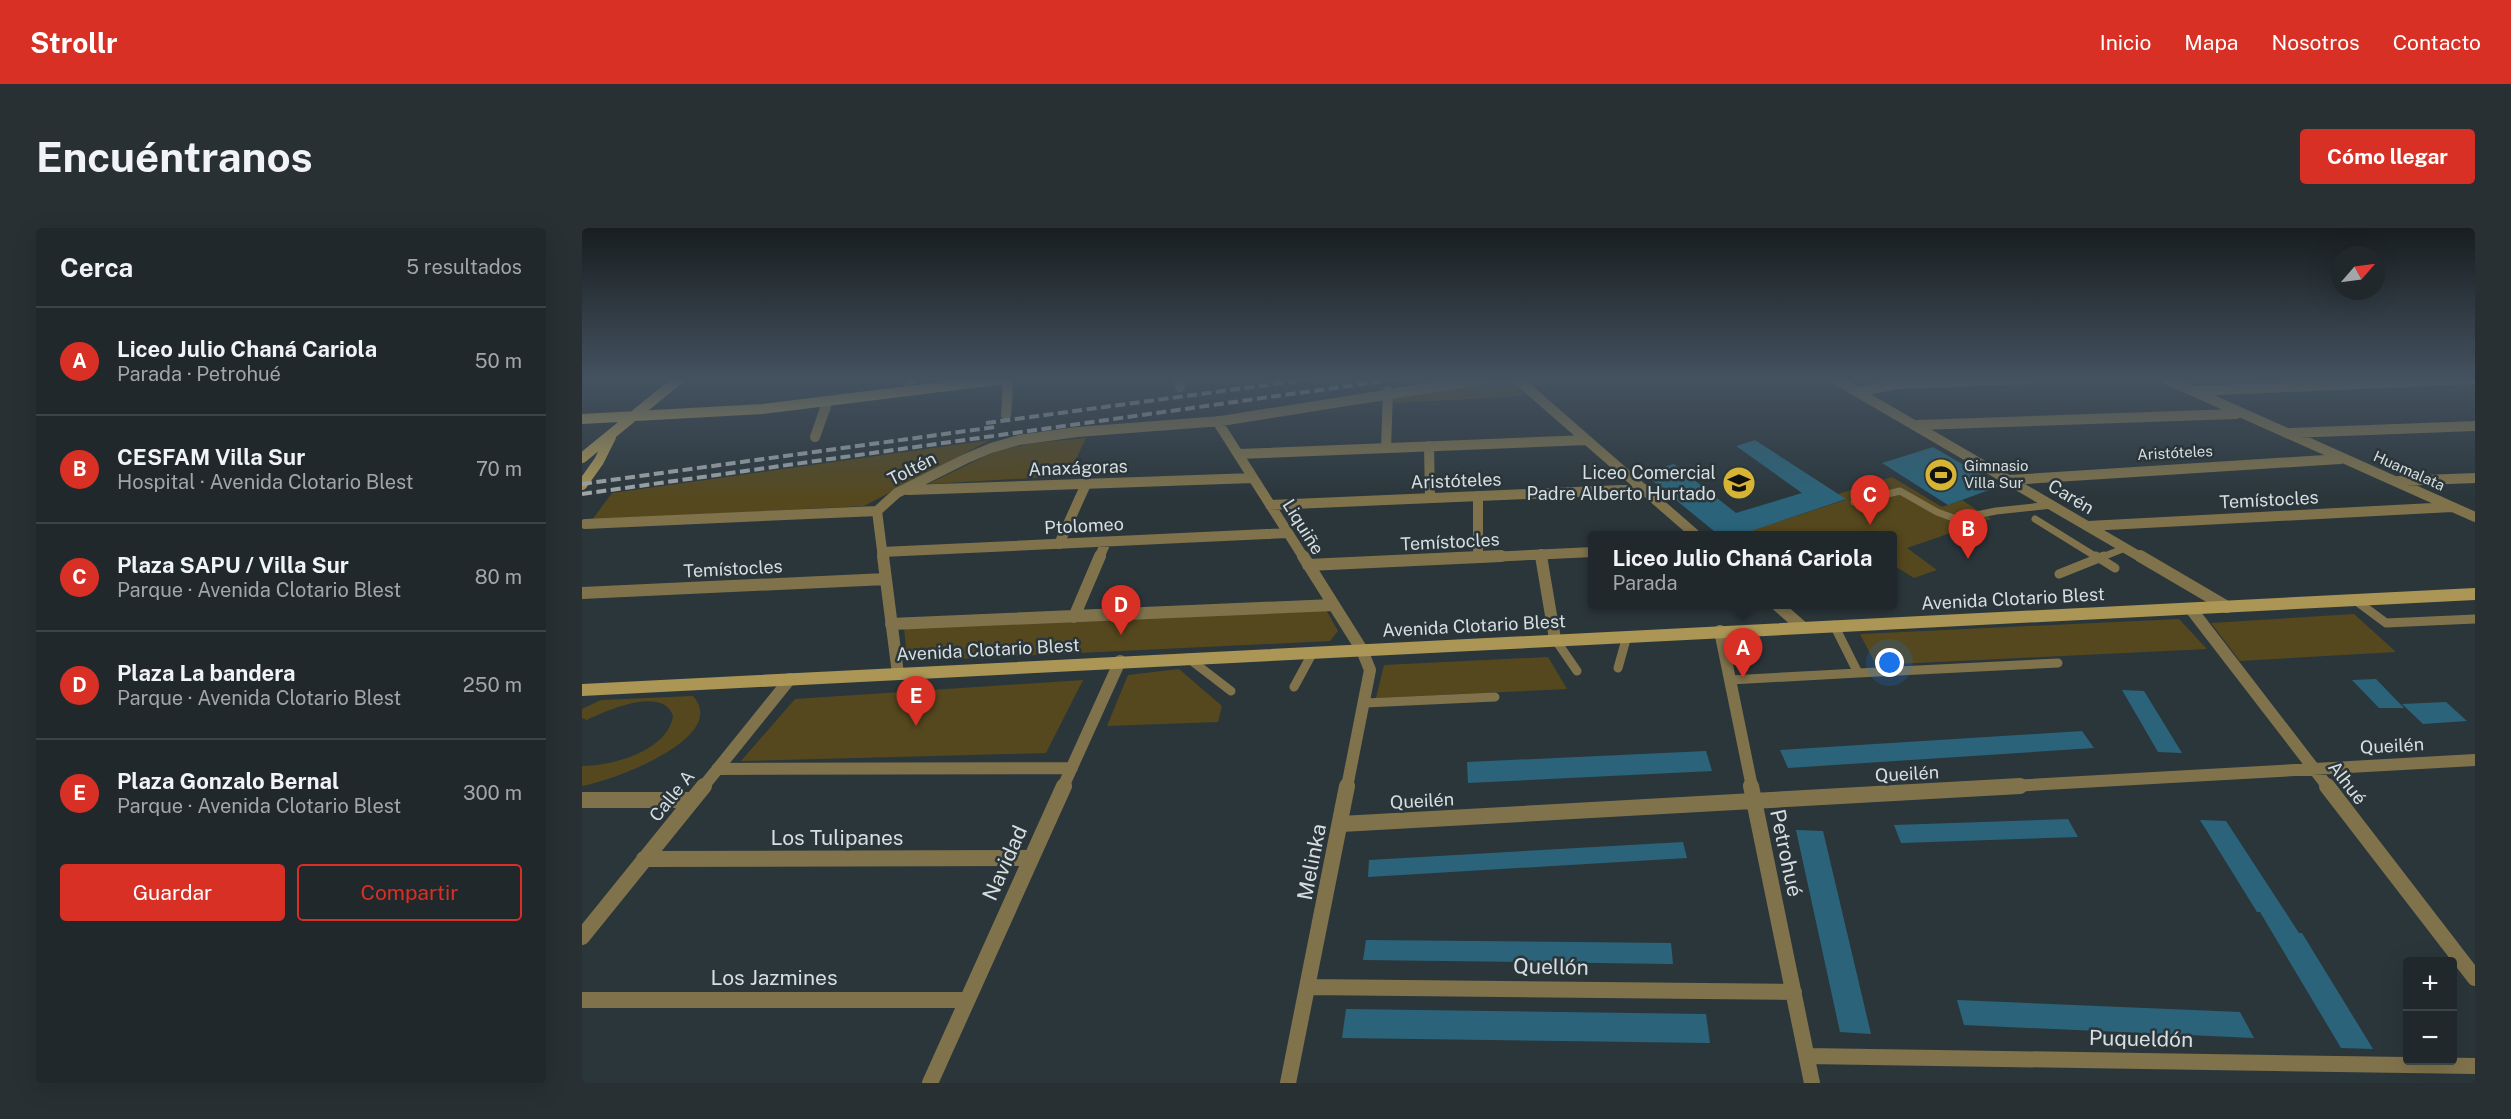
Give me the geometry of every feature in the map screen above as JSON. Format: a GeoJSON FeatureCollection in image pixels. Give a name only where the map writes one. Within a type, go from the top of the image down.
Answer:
{"type":"FeatureCollection","features":[{"type":"Feature","properties":{"kind":"main road"},"geometry":{"type":"LineString","coordinates":[[582,458],[633,419]]}},
{"type":"Feature","properties":{"kind":"main road"},"geometry":{"type":"LineString","coordinates":[[582,485],[599,461],[610,437]]}},
{"type":"Feature","properties":{"kind":"main road","name":"Avenida Clotario Blest"},"geometry":{"type":"LineString","coordinates":[[582,690],[1801,626],[2475,594]]}},
{"type":"Feature","properties":{"kind":"street"},"geometry":{"type":"LineString","coordinates":[[815,437],[821,419]]}},
{"type":"Feature","properties":{"kind":"street","name":"Toltén"},"geometry":{"type":"LineString","coordinates":[[898,674],[878,511],[884,502],[904,490],[997,447],[1071,433],[1229,419]]}},
{"type":"Feature","properties":{"kind":"street"},"geometry":{"type":"LineString","coordinates":[[1386,448],[1387,419]]}},
{"type":"Feature","properties":{"kind":"street"},"geometry":{"type":"LineString","coordinates":[[1562,419],[1691,531]]}},
{"type":"Feature","properties":{"kind":"street","name":"Carén"},"geometry":{"type":"LineString","coordinates":[[1906,419],[2227,607]]}},
{"type":"Feature","properties":{"kind":"street"},"geometry":{"type":"LineString","coordinates":[[1917,425],[2082,419]]}},
{"type":"Feature","properties":{"kind":"street","name":"Huamalata"},"geometry":{"type":"LineString","coordinates":[[2254,419],[2475,517]]}},
{"type":"Feature","properties":{"kind":"street","name":"Liquiñe"},"geometry":{"type":"LineString","coordinates":[[1217,421],[1362,650]]}},
{"type":"Feature","properties":{"kind":"street"},"geometry":{"type":"LineString","coordinates":[[2286,433],[2475,426]]}},
{"type":"Feature","properties":{"kind":"street"},"geometry":{"type":"LineString","coordinates":[[1238,454],[1586,440]]}},
{"type":"Feature","properties":{"kind":"street"},"geometry":{"type":"LineString","coordinates":[[1429,446],[1430,498]]}},
{"type":"Feature","properties":{"kind":"street","name":"Aristóteles"},"geometry":{"type":"LineString","coordinates":[[2009,480],[2343,459]]}},
{"type":"Feature","properties":{"kind":"street","name":"Anaxágoras"},"geometry":{"type":"LineString","coordinates":[[904,490],[1253,478]]}},
{"type":"Feature","properties":{"kind":"street"},"geometry":{"type":"LineString","coordinates":[[2395,482],[2475,478]]}},
{"type":"Feature","properties":{"kind":"street"},"geometry":{"type":"LineString","coordinates":[[1059,544],[1086,484]]}},
{"type":"Feature","properties":{"kind":"street","name":"Aristóteles"},"geometry":{"type":"LineString","coordinates":[[1270,505],[1644,489]]}},
{"type":"Feature","properties":{"kind":"street"},"geometry":{"type":"LineString","coordinates":[[1478,496],[1478,557]]}},
{"type":"Feature","properties":{"kind":"street","name":"Temístocles"},"geometry":{"type":"LineString","coordinates":[[2087,526],[2452,507]]}},
{"type":"Feature","properties":{"kind":"street"},"geometry":{"type":"LineString","coordinates":[[585,524],[878,511]]}},
{"type":"Feature","properties":{"kind":"street","name":"Ptolomeo"},"geometry":{"type":"LineString","coordinates":[[882,552],[1288,534]]}},
{"type":"Feature","properties":{"kind":"street"},"geometry":{"type":"LineString","coordinates":[[1074,617],[1106,542]]}},
{"type":"Feature","properties":{"kind":"street","name":"Temístocles"},"geometry":{"type":"LineString","coordinates":[[1308,566],[1588,552]]}},
{"type":"Feature","properties":{"kind":"street"},"geometry":{"type":"LineString","coordinates":[[1541,554],[1555,639]]}},
{"type":"Feature","properties":{"kind":"street","name":"Temístocles"},"geometry":{"type":"LineString","coordinates":[[582,593],[886,579]]}},
{"type":"Feature","properties":{"kind":"street","name":"Avenida Clotario Blest"},"geometry":{"type":"LineString","coordinates":[[891,624],[1333,605]]}},
{"type":"Feature","properties":{"kind":"street"},"geometry":{"type":"LineString","coordinates":[[1782,609],[1801,626]]}},
{"type":"Feature","properties":{"kind":"street","name":"Alhué"},"geometry":{"type":"LineString","coordinates":[[2191,609],[2475,978]]}},
{"type":"Feature","properties":{"kind":"street","name":"Petrohué"},"geometry":{"type":"LineString","coordinates":[[1720,631],[1812,1083]]}},
{"type":"Feature","properties":{"kind":"street","name":"Melinka"},"geometry":{"type":"LineString","coordinates":[[1288,1083],[1365,703],[1370,670],[1362,650]]}},
{"type":"Feature","properties":{"kind":"street","name":"Navidad"},"geometry":{"type":"LineString","coordinates":[[930,1083],[1120,661]]}},
{"type":"Feature","properties":{"kind":"street","name":"Calle A"},"geometry":{"type":"LineString","coordinates":[[582,937],[790,679]]}},
{"type":"Feature","properties":{"kind":"street","name":"Queilén"},"geometry":{"type":"LineString","coordinates":[[1341,824],[2475,760]]}},
{"type":"Feature","properties":{"kind":"street"},"geometry":{"type":"LineString","coordinates":[[717,769],[1072,768]]}},
{"type":"Feature","properties":{"kind":"street"},"geometry":{"type":"LineString","coordinates":[[582,800],[692,800]]}},
{"type":"Feature","properties":{"kind":"street","name":"Los Tulipanes"},"geometry":{"type":"LineString","coordinates":[[644,859],[1031,858]]}},
{"type":"Feature","properties":{"kind":"street","name":"Quellón"},"geometry":{"type":"LineString","coordinates":[[1308,987],[1794,992]]}},
{"type":"Feature","properties":{"kind":"street","name":"Los Jazmines"},"geometry":{"type":"LineString","coordinates":[[582,1000],[967,1000]]}},
{"type":"Feature","properties":{"kind":"street","name":"Puqueldón"},"geometry":{"type":"LineString","coordinates":[[1807,1056],[2475,1066]]}},
{"type":"Feature","properties":{"kind":"lane"},"geometry":{"type":"LineString","coordinates":[[1854,502],[1900,491],[1959,520],[1994,511],[2034,510],[2052,505]]}},
{"type":"Feature","properties":{"kind":"lane"},"geometry":{"type":"LineString","coordinates":[[2035,519],[2115,568]]}},
{"type":"Feature","properties":{"kind":"lane"},"geometry":{"type":"LineString","coordinates":[[2059,574],[2125,548]]}},
{"type":"Feature","properties":{"kind":"lane"},"geometry":{"type":"LineString","coordinates":[[2355,600],[2386,622],[2475,619]]}},
{"type":"Feature","properties":{"kind":"lane"},"geometry":{"type":"LineString","coordinates":[[1834,625],[1858,673]]}},
{"type":"Feature","properties":{"kind":"lane"},"geometry":{"type":"LineString","coordinates":[[1618,668],[1627,636]]}},
{"type":"Feature","properties":{"kind":"lane"},"geometry":{"type":"LineString","coordinates":[[1555,639],[1577,671]]}},
{"type":"Feature","properties":{"kind":"lane"},"geometry":{"type":"LineString","coordinates":[[1294,687],[1313,652]]}},
{"type":"Feature","properties":{"kind":"lane"},"geometry":{"type":"LineString","coordinates":[[1188,658],[1231,690]]}},
{"type":"Feature","properties":{"kind":"lane"},"geometry":{"type":"LineString","coordinates":[[1730,680],[2058,663]]}},
{"type":"Feature","properties":{"kind":"lane"},"geometry":{"type":"LineString","coordinates":[[1365,703],[1495,697]]}},
{"type":"Feature","properties":{"kind":"shaded area"},"geometry":{"type":"Polygon","coordinates":[[[1086,438],[1068,476],[928,484],[996,451],[1034,443],[1086,438]]]}},
{"type":"Feature","properties":{"kind":"shaded area"},"geometry":{"type":"Polygon","coordinates":[[[990,440],[864,506],[592,520],[612,493],[990,440]]]}},
{"type":"Feature","properties":{"kind":"shaded area"},"geometry":{"type":"Polygon","coordinates":[[[1892,477],[1942,507],[1962,500],[1991,519],[1907,548],[1937,570],[1914,578],[1897,567],[1897,531],[1749,531],[1845,500],[1838,494],[1892,477]]]}},
{"type":"Feature","properties":{"kind":"shaded area"},"geometry":{"type":"Polygon","coordinates":[[[1325,608],[1338,631],[1330,641],[913,661],[907,658],[904,628],[1325,608]]]}},
{"type":"Feature","properties":{"kind":"shaded area"},"geometry":{"type":"Polygon","coordinates":[[[2354,614],[2396,652],[2240,661],[2211,623],[2354,614]]]}},
{"type":"Feature","properties":{"kind":"shaded area"},"geometry":{"type":"Polygon","coordinates":[[[2179,619],[2207,649],[1876,665],[1860,634],[2179,619]]]}},
{"type":"Feature","properties":{"kind":"shaded area"},"geometry":{"type":"Polygon","coordinates":[[[1548,657],[1567,689],[1376,698],[1384,665],[1548,657]]]}},
{"type":"Feature","properties":{"kind":"shaded area"},"geometry":{"type":"Polygon","coordinates":[[[1179,669],[1222,706],[1218,722],[1107,726],[1128,675],[1179,669]]]}},
{"type":"Feature","properties":{"kind":"shaded area"},"geometry":{"type":"Polygon","coordinates":[[[1083,680],[1046,753],[741,761],[795,699],[1083,680]]]}},
{"type":"Feature","properties":{"kind":"shaded area"},"geometry":{"type":"Polygon","coordinates":[[[693,696],[700,712],[695,727],[682,742],[639,767],[582,786],[582,766],[623,759],[650,747],[661,739],[669,728],[673,716],[667,707],[658,702],[646,701],[619,707],[587,720],[582,718],[582,709],[601,700],[693,696]]]}},
{"type":"Feature","properties":{"kind":"building"},"geometry":{"type":"Polygon","coordinates":[[[1755,440],[1846,499],[1751,531],[1714,531],[1643,473],[1674,464],[1736,513],[1802,493],[1736,446],[1755,440]]]}},
{"type":"Feature","properties":{"kind":"building","name":"Gimnasio Villa Sur"},"geometry":{"type":"Polygon","coordinates":[[[1933,447],[2000,486],[1948,505],[1882,463],[1933,447]]]}},
{"type":"Feature","properties":{"kind":"building"},"geometry":{"type":"Polygon","coordinates":[[[2376,679],[2404,708],[2379,708],[2352,680],[2376,679]]]}},
{"type":"Feature","properties":{"kind":"building"},"geometry":{"type":"Polygon","coordinates":[[[2122,690],[2144,691],[2182,753],[2158,752],[2122,690]]]}},
{"type":"Feature","properties":{"kind":"building"},"geometry":{"type":"Polygon","coordinates":[[[2446,702],[2467,721],[2423,724],[2402,704],[2446,702]]]}},
{"type":"Feature","properties":{"kind":"building"},"geometry":{"type":"Polygon","coordinates":[[[2082,731],[2094,748],[1788,768],[1780,750],[2082,731]]]}},
{"type":"Feature","properties":{"kind":"building"},"geometry":{"type":"Polygon","coordinates":[[[1706,751],[1712,771],[1468,783],[1467,762],[1706,751]]]}},
{"type":"Feature","properties":{"kind":"building"},"geometry":{"type":"Polygon","coordinates":[[[2068,819],[2078,837],[1901,843],[1894,825],[2068,819]]]}},
{"type":"Feature","properties":{"kind":"building"},"geometry":{"type":"Polygon","coordinates":[[[2200,820],[2226,821],[2299,933],[2302,933],[2373,1049],[2341,1048],[2260,912],[2257,912],[2200,820]]]}},
{"type":"Feature","properties":{"kind":"building"},"geometry":{"type":"Polygon","coordinates":[[[1796,830],[1823,831],[1871,1034],[1840,1032],[1796,830]]]}},
{"type":"Feature","properties":{"kind":"building"},"geometry":{"type":"Polygon","coordinates":[[[1683,842],[1687,858],[1368,877],[1369,860],[1683,842]]]}},
{"type":"Feature","properties":{"kind":"building"},"geometry":{"type":"Polygon","coordinates":[[[1366,940],[1671,943],[1673,964],[1363,960],[1366,940]]]}},
{"type":"Feature","properties":{"kind":"building"},"geometry":{"type":"Polygon","coordinates":[[[1957,1000],[2240,1012],[2254,1038],[1964,1025],[1957,1000]]]}},
{"type":"Feature","properties":{"kind":"building"},"geometry":{"type":"Polygon","coordinates":[[[1346,1009],[1706,1014],[1710,1043],[1342,1038],[1346,1009]]]}},
{"type":"Feature","properties":{"kind":"railway"},"geometry":{"type":"LineString","coordinates":[[986,423],[1016,419]]}},
{"type":"Feature","properties":{"kind":"railway"},"geometry":{"type":"LineString","coordinates":[[582,494],[1114,419]]}},
{"type":"Feature","properties":{"kind":"railway"},"geometry":{"type":"LineString","coordinates":[[582,484],[995,427]]}},
{"type":"Feature","properties":{"kind":"place","name":"Gimnasio Villa Sur"},"geometry":{"type":"Point","coordinates":[1941,475]}},
{"type":"Feature","properties":{"kind":"place","name":"Liceo Comercial Padre Alberto Hurtado"},"geometry":{"type":"Point","coordinates":[1739,483]}},
{"type":"Feature","properties":{"kind":"place","name":"Plaza SAPU / Villa Sur"},"geometry":{"type":"Point","coordinates":[1870,525]}},
{"type":"Feature","properties":{"kind":"place","name":"CESFAM Villa Sur"},"geometry":{"type":"Point","coordinates":[1968,559]}},
{"type":"Feature","properties":{"kind":"place","name":"Plaza La bandera"},"geometry":{"type":"Point","coordinates":[1121,635]}},
{"type":"Feature","properties":{"kind":"place","name":"Liceo Julio Chaná Cariola"},"geometry":{"type":"Point","coordinates":[1743,678]}},
{"type":"Feature","properties":{"kind":"place","name":"Plaza Gonzalo Bernal"},"geometry":{"type":"Point","coordinates":[916,726]}}]}
